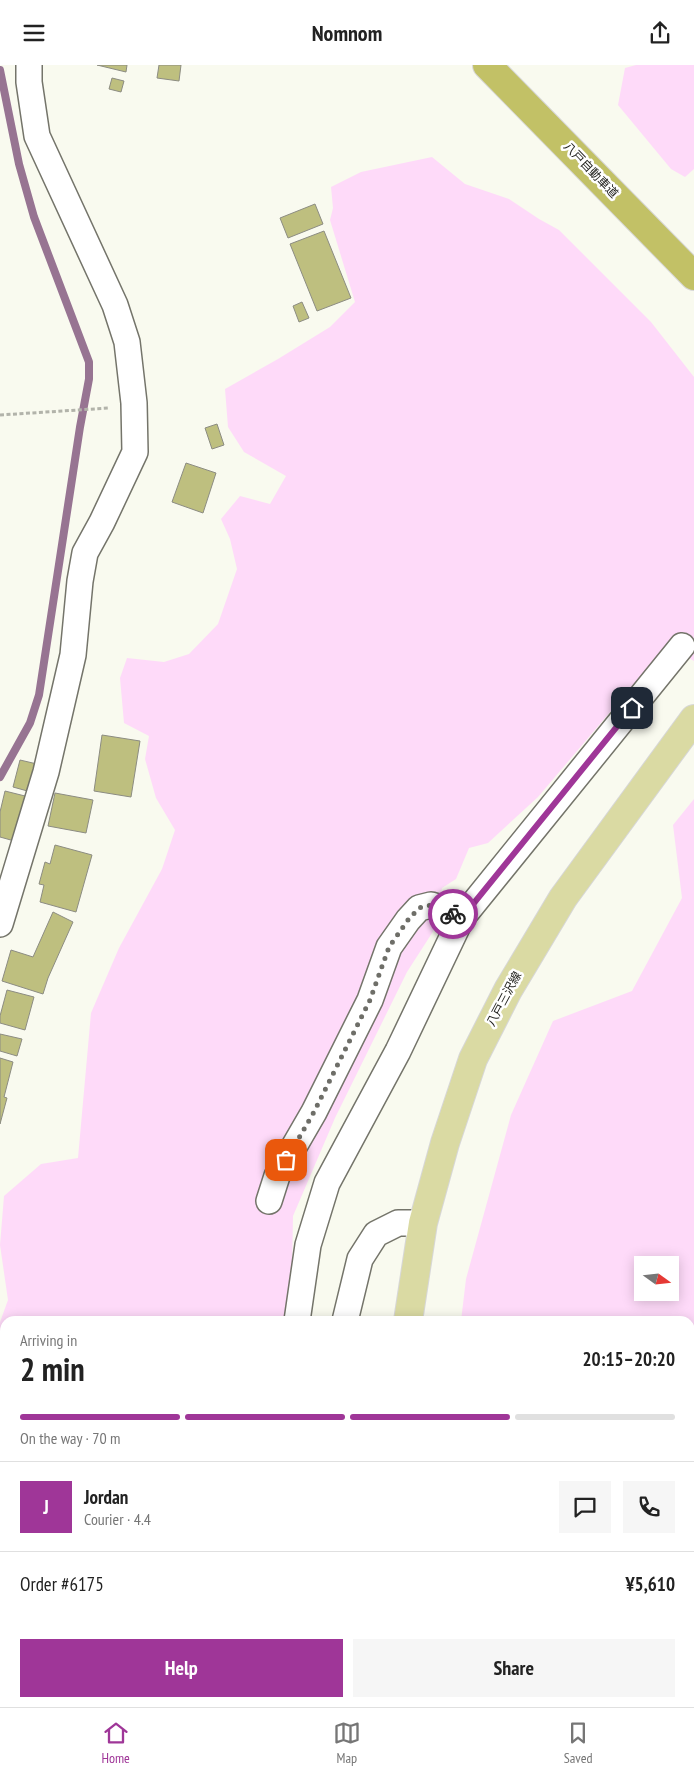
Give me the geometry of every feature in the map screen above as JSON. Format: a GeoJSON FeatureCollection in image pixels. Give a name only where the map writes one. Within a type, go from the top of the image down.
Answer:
{"type":"FeatureCollection","features":[{"type":"Feature","properties":{"kind":"highway"},"geometry":{"type":"LineString","coordinates":[[480,65],[513,77]]}},
{"type":"Feature","properties":{"kind":"highway","name":"八戸自動車道"},"geometry":{"type":"LineString","coordinates":[[488,65],[513,77],[694,275]]}},
{"type":"Feature","properties":{"kind":"main road","name":"八戸三沢線"},"geometry":{"type":"LineString","coordinates":[[409,1316],[423,1223],[445,1143],[473,1059],[508,990],[563,899],[694,719]]}},
{"type":"Feature","properties":{"kind":"street"},"geometry":{"type":"LineString","coordinates":[[0,924],[46,773],[73,655],[80,581],[85,553],[106,514],[135,452],[134,403],[127,343],[115,305],[37,136],[29,82],[29,65]]}},
{"type":"Feature","properties":{"kind":"street"},"geometry":{"type":"LineString","coordinates":[[298,1316],[308,1245],[327,1183],[398,1051],[461,919],[682,646]]}},
{"type":"Feature","properties":{"kind":"street"},"geometry":{"type":"LineString","coordinates":[[269,1201],[277,1176],[314,1112],[370,1000],[389,947],[419,908],[431,905],[441,908],[461,919]]}},
{"type":"Feature","properties":{"kind":"street"},"geometry":{"type":"LineString","coordinates":[[346,1316],[360,1259],[376,1235],[398,1223],[423,1223]]}},
{"type":"Feature","properties":{"kind":"path"},"geometry":{"type":"LineString","coordinates":[[0,415],[106,409],[134,403]]}},
{"type":"Feature","properties":{"kind":"shaded area"},"geometry":{"type":"Polygon","coordinates":[[[636,65],[694,65],[694,169],[685,177],[671,169],[618,105],[625,68],[636,65]]]}},
{"type":"Feature","properties":{"kind":"shaded area"},"geometry":{"type":"Polygon","coordinates":[[[432,157],[465,184],[509,199],[559,230],[651,322],[694,377],[694,661],[667,645],[538,797],[488,843],[469,848],[456,879],[442,888],[434,930],[407,972],[335,1118],[293,1216],[292,1269],[287,1316],[2,1316],[8,1300],[0,1245],[4,1196],[41,1164],[78,1158],[91,1013],[119,948],[162,869],[175,830],[156,798],[145,759],[149,736],[124,723],[120,678],[127,658],[164,662],[189,654],[218,624],[237,569],[230,539],[221,519],[240,496],[270,504],[286,476],[244,452],[228,427],[225,389],[330,327],[355,302],[330,220],[333,208],[331,187],[361,172],[432,157]]]}},
{"type":"Feature","properties":{"kind":"shaded area"},"geometry":{"type":"Polygon","coordinates":[[[694,799],[694,1316],[462,1316],[466,1279],[511,1115],[553,1021],[632,991],[682,898],[673,825],[694,799]]]}},
{"type":"Feature","properties":{"kind":"building"},"geometry":{"type":"Polygon","coordinates":[[[97,65],[127,65],[126,72],[97,65]]]}},
{"type":"Feature","properties":{"kind":"building"},"geometry":{"type":"Polygon","coordinates":[[[159,65],[181,65],[179,81],[157,78],[159,65]]]}},
{"type":"Feature","properties":{"kind":"building"},"geometry":{"type":"Polygon","coordinates":[[[112,78],[124,81],[121,92],[109,89],[112,78]]]}},
{"type":"Feature","properties":{"kind":"building"},"geometry":{"type":"Polygon","coordinates":[[[315,204],[323,224],[288,238],[280,218],[315,204]]]}},
{"type":"Feature","properties":{"kind":"building"},"geometry":{"type":"Polygon","coordinates":[[[324,231],[351,298],[317,311],[290,244],[324,231]]]}},
{"type":"Feature","properties":{"kind":"building"},"geometry":{"type":"Polygon","coordinates":[[[302,302],[309,318],[299,322],[293,306],[302,302]]]}},
{"type":"Feature","properties":{"kind":"building"},"geometry":{"type":"Polygon","coordinates":[[[217,424],[224,445],[212,449],[205,428],[217,424]]]}},
{"type":"Feature","properties":{"kind":"building"},"geometry":{"type":"Polygon","coordinates":[[[186,463],[216,473],[203,513],[172,502],[186,463]]]}},
{"type":"Feature","properties":{"kind":"building"},"geometry":{"type":"Polygon","coordinates":[[[102,735],[140,741],[131,797],[94,791],[102,735]]]}},
{"type":"Feature","properties":{"kind":"building"},"geometry":{"type":"Polygon","coordinates":[[[20,760],[37,764],[31,792],[13,787],[20,760]]]}},
{"type":"Feature","properties":{"kind":"building"},"geometry":{"type":"Polygon","coordinates":[[[5,791],[29,797],[18,842],[0,837],[0,812],[5,791]]]}},
{"type":"Feature","properties":{"kind":"building"},"geometry":{"type":"Polygon","coordinates":[[[55,793],[93,800],[86,833],[48,826],[55,793]]]}},
{"type":"Feature","properties":{"kind":"building"},"geometry":{"type":"Polygon","coordinates":[[[55,845],[92,855],[76,912],[40,902],[44,885],[39,884],[45,862],[50,864],[55,845]]]}},
{"type":"Feature","properties":{"kind":"building"},"geometry":{"type":"Polygon","coordinates":[[[53,912],[73,922],[48,978],[43,994],[2,981],[11,950],[33,957],[53,912]]]}},
{"type":"Feature","properties":{"kind":"building"},"geometry":{"type":"Polygon","coordinates":[[[7,990],[34,997],[25,1030],[0,1023],[7,990]]]}},
{"type":"Feature","properties":{"kind":"building"},"geometry":{"type":"Polygon","coordinates":[[[0,1034],[22,1039],[17,1056],[0,1051],[0,1034]]]}},
{"type":"Feature","properties":{"kind":"building"},"geometry":{"type":"Polygon","coordinates":[[[0,1058],[13,1062],[4,1097],[7,1098],[0,1124],[0,1058]]]}},
{"type":"Feature","properties":{"kind":"waterway"},"geometry":{"type":"LineString","coordinates":[[0,70],[19,164],[34,217],[89,362],[89,379],[39,695],[30,723],[0,777]]}},
{"type":"Feature","properties":{"kind":"way so far"},"geometry":{"type":"LineString","coordinates":[[286,1160],[314,1112],[370,1000],[389,947],[419,908],[431,905],[453,914]]}},
{"type":"Feature","properties":{"kind":"route"},"geometry":{"type":"LineString","coordinates":[[453,914],[461,919],[632,708]]}}]}
